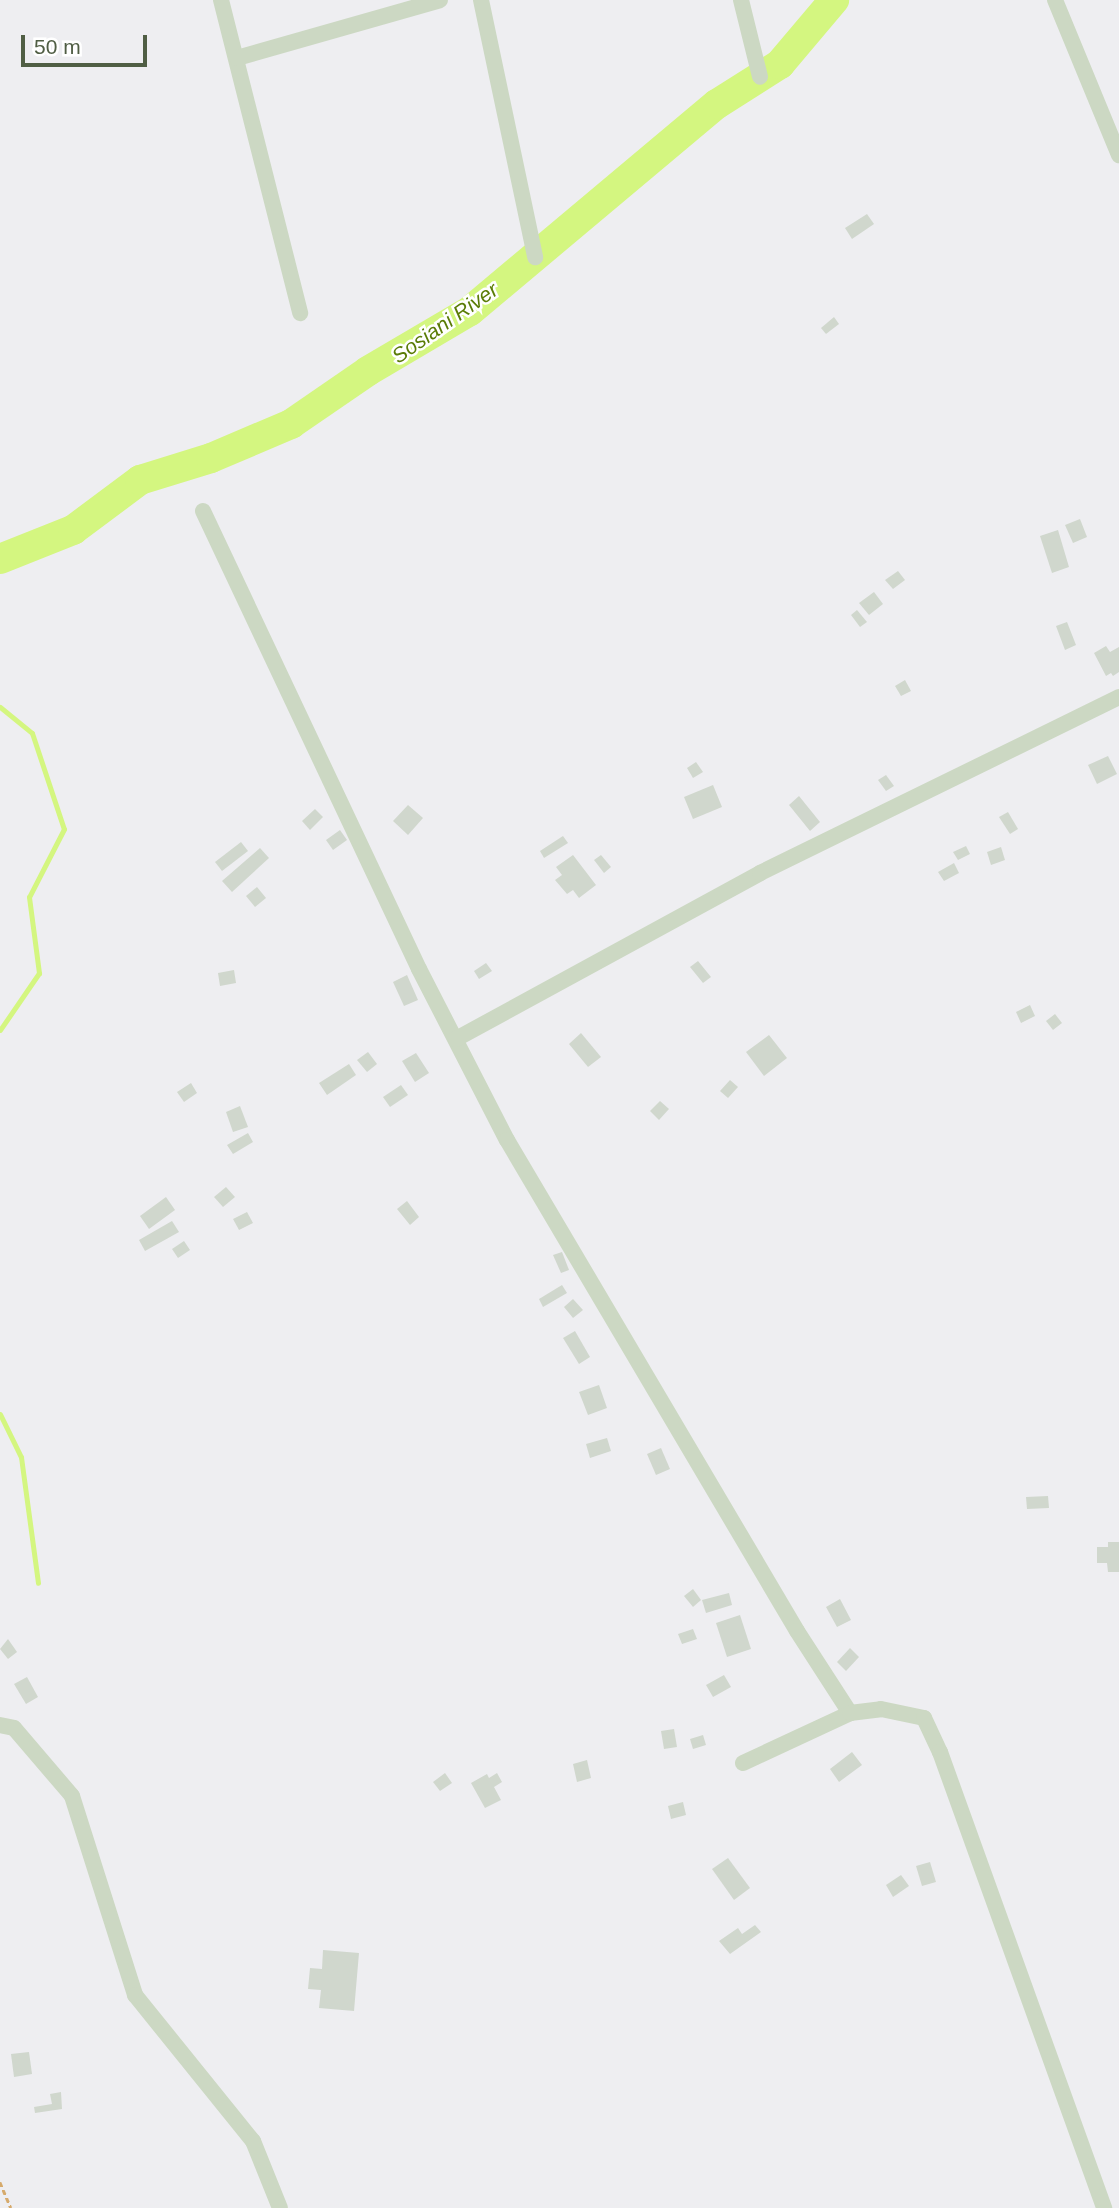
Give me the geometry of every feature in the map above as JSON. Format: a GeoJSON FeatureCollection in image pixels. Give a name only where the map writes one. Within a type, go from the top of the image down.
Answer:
{"type":"FeatureCollection","features":[{"type":"Feature","properties":{"kind":"street"},"geometry":{"type":"LineString","coordinates":[[221,0],[300,313]]}},
{"type":"Feature","properties":{"kind":"street"},"geometry":{"type":"LineString","coordinates":[[237,58],[440,0]]}},
{"type":"Feature","properties":{"kind":"street"},"geometry":{"type":"LineString","coordinates":[[481,0],[535,257]]}},
{"type":"Feature","properties":{"kind":"street"},"geometry":{"type":"LineString","coordinates":[[741,0],[760,77]]}},
{"type":"Feature","properties":{"kind":"street"},"geometry":{"type":"LineString","coordinates":[[1055,0],[1119,155]]}},
{"type":"Feature","properties":{"kind":"street"},"geometry":{"type":"LineString","coordinates":[[203,511],[419,969],[507,1140],[797,1631],[850,1713]]}},
{"type":"Feature","properties":{"kind":"street"},"geometry":{"type":"LineString","coordinates":[[456,1040],[760,873],[1119,697]]}},
{"type":"Feature","properties":{"kind":"street"},"geometry":{"type":"LineString","coordinates":[[743,1763],[850,1713],[881,1709],[924,1718],[932,1731],[1104,2208]]}},
{"type":"Feature","properties":{"kind":"street"},"geometry":{"type":"LineString","coordinates":[[0,1725],[13,1728],[72,1796],[135,1995],[253,2141],[280,2208]]}},
{"type":"Feature","properties":{"kind":"path"},"geometry":{"type":"LineString","coordinates":[[0,2182],[11,2208]]}},
{"type":"Feature","properties":{"kind":"building"},"geometry":{"type":"Polygon","coordinates":[[[867,214],[874,224],[852,239],[845,228],[867,214]]]}},
{"type":"Feature","properties":{"kind":"building"},"geometry":{"type":"Polygon","coordinates":[[[834,317],[839,324],[826,334],[821,328],[834,317]]]}},
{"type":"Feature","properties":{"kind":"building"},"geometry":{"type":"Polygon","coordinates":[[[1080,519],[1087,537],[1073,543],[1065,525],[1080,519]]]}},
{"type":"Feature","properties":{"kind":"building"},"geometry":{"type":"Polygon","coordinates":[[[1058,530],[1069,567],[1052,573],[1040,536],[1058,530]]]}},
{"type":"Feature","properties":{"kind":"building"},"geometry":{"type":"Polygon","coordinates":[[[898,571],[905,580],[893,589],[885,580],[898,571]]]}},
{"type":"Feature","properties":{"kind":"building"},"geometry":{"type":"Polygon","coordinates":[[[874,592],[883,604],[869,615],[859,603],[874,592]]]}},
{"type":"Feature","properties":{"kind":"building"},"geometry":{"type":"Polygon","coordinates":[[[857,610],[867,622],[860,627],[851,615],[857,610]]]}},
{"type":"Feature","properties":{"kind":"building"},"geometry":{"type":"Polygon","coordinates":[[[1067,622],[1076,645],[1065,650],[1056,626],[1067,622]]]}},
{"type":"Feature","properties":{"kind":"building"},"geometry":{"type":"Polygon","coordinates":[[[1106,646],[1110,652],[1119,647],[1119,672],[1113,676],[1111,673],[1106,676],[1094,653],[1106,646]]]}},
{"type":"Feature","properties":{"kind":"building"},"geometry":{"type":"Polygon","coordinates":[[[905,680],[911,691],[901,696],[895,686],[905,680]]]}},
{"type":"Feature","properties":{"kind":"building"},"geometry":{"type":"Polygon","coordinates":[[[1108,756],[1117,774],[1097,784],[1088,765],[1108,756]]]}},
{"type":"Feature","properties":{"kind":"building"},"geometry":{"type":"Polygon","coordinates":[[[696,762],[703,772],[693,778],[687,768],[696,762]]]}},
{"type":"Feature","properties":{"kind":"building"},"geometry":{"type":"Polygon","coordinates":[[[886,775],[894,786],[886,791],[878,780],[886,775]]]}},
{"type":"Feature","properties":{"kind":"building"},"geometry":{"type":"Polygon","coordinates":[[[713,785],[722,807],[693,819],[684,797],[713,785]]]}},
{"type":"Feature","properties":{"kind":"building"},"geometry":{"type":"Polygon","coordinates":[[[799,796],[820,822],[810,831],[789,805],[799,796]]]}},
{"type":"Feature","properties":{"kind":"building"},"geometry":{"type":"Polygon","coordinates":[[[408,805],[423,818],[408,835],[393,821],[408,805]]]}},
{"type":"Feature","properties":{"kind":"building"},"geometry":{"type":"Polygon","coordinates":[[[315,809],[323,817],[310,830],[302,821],[315,809]]]}},
{"type":"Feature","properties":{"kind":"building"},"geometry":{"type":"Polygon","coordinates":[[[1008,812],[1018,829],[1010,834],[999,817],[1008,812]]]}},
{"type":"Feature","properties":{"kind":"building"},"geometry":{"type":"Polygon","coordinates":[[[340,830],[347,840],[333,850],[326,840],[340,830]]]}},
{"type":"Feature","properties":{"kind":"building"},"geometry":{"type":"Polygon","coordinates":[[[563,836],[568,843],[544,858],[540,851],[563,836]]]}},
{"type":"Feature","properties":{"kind":"building"},"geometry":{"type":"Polygon","coordinates":[[[241,842],[248,851],[222,871],[215,862],[241,842]]]}},
{"type":"Feature","properties":{"kind":"building"},"geometry":{"type":"Polygon","coordinates":[[[966,846],[970,854],[958,860],[953,852],[966,846]]]}},
{"type":"Feature","properties":{"kind":"building"},"geometry":{"type":"Polygon","coordinates":[[[1001,847],[1005,860],[991,865],[987,852],[1001,847]]]}},
{"type":"Feature","properties":{"kind":"building"},"geometry":{"type":"Polygon","coordinates":[[[260,848],[269,858],[232,892],[222,881],[260,848]]]}},
{"type":"Feature","properties":{"kind":"building"},"geometry":{"type":"Polygon","coordinates":[[[573,855],[596,885],[579,898],[573,890],[567,894],[555,880],[562,875],[556,867],[573,855]]]}},
{"type":"Feature","properties":{"kind":"building"},"geometry":{"type":"Polygon","coordinates":[[[601,855],[611,867],[604,873],[594,860],[601,855]]]}},
{"type":"Feature","properties":{"kind":"building"},"geometry":{"type":"Polygon","coordinates":[[[954,863],[959,873],[944,881],[938,872],[954,863]]]}},
{"type":"Feature","properties":{"kind":"building"},"geometry":{"type":"Polygon","coordinates":[[[257,887],[266,898],[255,907],[246,896],[257,887]]]}},
{"type":"Feature","properties":{"kind":"building"},"geometry":{"type":"Polygon","coordinates":[[[698,961],[711,977],[703,983],[690,967],[698,961]]]}},
{"type":"Feature","properties":{"kind":"building"},"geometry":{"type":"Polygon","coordinates":[[[486,963],[492,971],[479,979],[474,971],[486,963]]]}},
{"type":"Feature","properties":{"kind":"building"},"geometry":{"type":"Polygon","coordinates":[[[234,970],[236,983],[220,986],[218,973],[234,970]]]}},
{"type":"Feature","properties":{"kind":"building"},"geometry":{"type":"Polygon","coordinates":[[[407,975],[418,1000],[404,1006],[393,982],[407,975]]]}},
{"type":"Feature","properties":{"kind":"building"},"geometry":{"type":"Polygon","coordinates":[[[1030,1005],[1035,1016],[1021,1023],[1016,1012],[1030,1005]]]}},
{"type":"Feature","properties":{"kind":"building"},"geometry":{"type":"Polygon","coordinates":[[[1055,1014],[1062,1023],[1053,1030],[1046,1021],[1055,1014]]]}},
{"type":"Feature","properties":{"kind":"building"},"geometry":{"type":"Polygon","coordinates":[[[581,1033],[601,1057],[588,1067],[569,1044],[581,1033]]]}},
{"type":"Feature","properties":{"kind":"building"},"geometry":{"type":"Polygon","coordinates":[[[769,1035],[787,1058],[764,1076],[746,1052],[769,1035]]]}},
{"type":"Feature","properties":{"kind":"building"},"geometry":{"type":"Polygon","coordinates":[[[368,1052],[377,1064],[367,1072],[357,1060],[368,1052]]]}},
{"type":"Feature","properties":{"kind":"building"},"geometry":{"type":"Polygon","coordinates":[[[416,1053],[429,1073],[415,1082],[402,1061],[416,1053]]]}},
{"type":"Feature","properties":{"kind":"building"},"geometry":{"type":"Polygon","coordinates":[[[349,1064],[356,1075],[327,1095],[319,1083],[349,1064]]]}},
{"type":"Feature","properties":{"kind":"building"},"geometry":{"type":"Polygon","coordinates":[[[730,1080],[738,1087],[728,1098],[720,1091],[730,1080]]]}},
{"type":"Feature","properties":{"kind":"building"},"geometry":{"type":"Polygon","coordinates":[[[191,1083],[197,1093],[184,1102],[177,1092],[191,1083]]]}},
{"type":"Feature","properties":{"kind":"building"},"geometry":{"type":"Polygon","coordinates":[[[401,1085],[408,1095],[390,1107],[383,1097],[401,1085]]]}},
{"type":"Feature","properties":{"kind":"building"},"geometry":{"type":"Polygon","coordinates":[[[660,1101],[669,1109],[659,1120],[650,1111],[660,1101]]]}},
{"type":"Feature","properties":{"kind":"building"},"geometry":{"type":"Polygon","coordinates":[[[240,1106],[248,1127],[233,1132],[226,1112],[240,1106]]]}},
{"type":"Feature","properties":{"kind":"building"},"geometry":{"type":"Polygon","coordinates":[[[248,1133],[253,1142],[233,1154],[227,1145],[248,1133]]]}},
{"type":"Feature","properties":{"kind":"building"},"geometry":{"type":"Polygon","coordinates":[[[226,1187],[235,1197],[223,1207],[214,1197],[226,1187]]]}},
{"type":"Feature","properties":{"kind":"building"},"geometry":{"type":"Polygon","coordinates":[[[166,1197],[175,1210],[149,1229],[140,1216],[166,1197]]]}},
{"type":"Feature","properties":{"kind":"building"},"geometry":{"type":"Polygon","coordinates":[[[407,1201],[419,1217],[410,1225],[397,1209],[407,1201]]]}},
{"type":"Feature","properties":{"kind":"building"},"geometry":{"type":"Polygon","coordinates":[[[247,1212],[253,1223],[239,1230],[233,1219],[247,1212]]]}},
{"type":"Feature","properties":{"kind":"building"},"geometry":{"type":"Polygon","coordinates":[[[172,1221],[179,1232],[145,1251],[139,1240],[172,1221]]]}},
{"type":"Feature","properties":{"kind":"building"},"geometry":{"type":"Polygon","coordinates":[[[184,1241],[190,1250],[178,1258],[172,1249],[184,1241]]]}},
{"type":"Feature","properties":{"kind":"building"},"geometry":{"type":"Polygon","coordinates":[[[562,1252],[569,1270],[561,1273],[553,1255],[562,1252]]]}},
{"type":"Feature","properties":{"kind":"building"},"geometry":{"type":"Polygon","coordinates":[[[562,1285],[567,1293],[543,1307],[539,1299],[562,1285]]]}},
{"type":"Feature","properties":{"kind":"building"},"geometry":{"type":"Polygon","coordinates":[[[573,1299],[583,1310],[573,1318],[564,1307],[573,1299]]]}},
{"type":"Feature","properties":{"kind":"building"},"geometry":{"type":"Polygon","coordinates":[[[575,1331],[590,1357],[579,1364],[563,1338],[575,1331]]]}},
{"type":"Feature","properties":{"kind":"building"},"geometry":{"type":"Polygon","coordinates":[[[599,1385],[607,1408],[588,1415],[579,1392],[599,1385]]]}},
{"type":"Feature","properties":{"kind":"building"},"geometry":{"type":"Polygon","coordinates":[[[607,1438],[611,1451],[590,1458],[586,1444],[607,1438]]]}},
{"type":"Feature","properties":{"kind":"building"},"geometry":{"type":"Polygon","coordinates":[[[661,1448],[670,1469],[656,1475],[647,1454],[661,1448]]]}},
{"type":"Feature","properties":{"kind":"building"},"geometry":{"type":"Polygon","coordinates":[[[1048,1496],[1049,1508],[1027,1509],[1026,1497],[1048,1496]]]}},
{"type":"Feature","properties":{"kind":"building"},"geometry":{"type":"Polygon","coordinates":[[[1108,1542],[1119,1542],[1119,1572],[1108,1572],[1107,1563],[1097,1563],[1097,1547],[1108,1547],[1108,1542]]]}},
{"type":"Feature","properties":{"kind":"building"},"geometry":{"type":"Polygon","coordinates":[[[693,1589],[701,1600],[693,1607],[684,1596],[693,1589]]]}},
{"type":"Feature","properties":{"kind":"building"},"geometry":{"type":"Polygon","coordinates":[[[729,1593],[732,1605],[706,1613],[702,1600],[729,1593]]]}},
{"type":"Feature","properties":{"kind":"building"},"geometry":{"type":"Polygon","coordinates":[[[840,1599],[851,1620],[837,1627],[826,1607],[840,1599]]]}},
{"type":"Feature","properties":{"kind":"building"},"geometry":{"type":"Polygon","coordinates":[[[740,1615],[751,1649],[727,1657],[716,1623],[740,1615]]]}},
{"type":"Feature","properties":{"kind":"building"},"geometry":{"type":"Polygon","coordinates":[[[693,1629],[697,1639],[682,1644],[678,1634],[693,1629]]]}},
{"type":"Feature","properties":{"kind":"building"},"geometry":{"type":"Polygon","coordinates":[[[8,1639],[17,1652],[8,1659],[0,1649],[8,1639]]]}},
{"type":"Feature","properties":{"kind":"building"},"geometry":{"type":"Polygon","coordinates":[[[850,1648],[859,1657],[846,1671],[837,1662],[850,1648]]]}},
{"type":"Feature","properties":{"kind":"building"},"geometry":{"type":"Polygon","coordinates":[[[724,1675],[731,1687],[713,1697],[706,1685],[724,1675]]]}},
{"type":"Feature","properties":{"kind":"building"},"geometry":{"type":"Polygon","coordinates":[[[27,1677],[38,1697],[26,1704],[14,1684],[27,1677]]]}},
{"type":"Feature","properties":{"kind":"building"},"geometry":{"type":"Polygon","coordinates":[[[674,1729],[677,1747],[664,1749],[661,1731],[674,1729]]]}},
{"type":"Feature","properties":{"kind":"building"},"geometry":{"type":"Polygon","coordinates":[[[703,1735],[706,1745],[693,1749],[690,1739],[703,1735]]]}},
{"type":"Feature","properties":{"kind":"building"},"geometry":{"type":"Polygon","coordinates":[[[852,1752],[862,1765],[839,1782],[830,1769],[852,1752]]]}},
{"type":"Feature","properties":{"kind":"building"},"geometry":{"type":"Polygon","coordinates":[[[587,1760],[591,1778],[577,1782],[573,1764],[587,1760]]]}},
{"type":"Feature","properties":{"kind":"building"},"geometry":{"type":"Polygon","coordinates":[[[445,1773],[452,1783],[440,1791],[433,1782],[445,1773]]]}},
{"type":"Feature","properties":{"kind":"building"},"geometry":{"type":"Polygon","coordinates":[[[497,1773],[502,1782],[494,1787],[501,1800],[485,1808],[471,1783],[487,1774],[489,1778],[497,1773]]]}},
{"type":"Feature","properties":{"kind":"building"},"geometry":{"type":"Polygon","coordinates":[[[683,1802],[686,1815],[671,1819],[668,1806],[683,1802]]]}},
{"type":"Feature","properties":{"kind":"building"},"geometry":{"type":"Polygon","coordinates":[[[728,1858],[750,1888],[734,1900],[712,1869],[728,1858]]]}},
{"type":"Feature","properties":{"kind":"building"},"geometry":{"type":"Polygon","coordinates":[[[930,1862],[936,1882],[922,1886],[916,1866],[930,1862]]]}},
{"type":"Feature","properties":{"kind":"building"},"geometry":{"type":"Polygon","coordinates":[[[901,1875],[909,1886],[893,1897],[886,1885],[901,1875]]]}},
{"type":"Feature","properties":{"kind":"building"},"geometry":{"type":"Polygon","coordinates":[[[755,1925],[761,1932],[730,1954],[719,1941],[738,1928],[742,1934],[755,1925]]]}},
{"type":"Feature","properties":{"kind":"building"},"geometry":{"type":"Polygon","coordinates":[[[323,1950],[359,1953],[354,2011],[319,2008],[321,1990],[308,1989],[310,1968],[322,1969],[323,1950]]]}},
{"type":"Feature","properties":{"kind":"building"},"geometry":{"type":"Polygon","coordinates":[[[29,2052],[32,2074],[14,2077],[11,2054],[29,2052]]]}},
{"type":"Feature","properties":{"kind":"building"},"geometry":{"type":"Polygon","coordinates":[[[61,2092],[62,2109],[35,2113],[34,2107],[52,2104],[50,2094],[61,2092]]]}},
{"type":"Feature","properties":{"kind":"waterway","name":"Sosiani River"},"geometry":{"type":"LineString","coordinates":[[0,559],[73,530],[140,480],[211,458],[291,424],[368,371],[470,311],[717,104],[780,64],[834,0]]}},
{"type":"Feature","properties":{"kind":"waterway"},"geometry":{"type":"LineString","coordinates":[[0,707],[32,733],[64,829],[29,897],[39,973],[0,1030]]}},
{"type":"Feature","properties":{"kind":"waterway"},"geometry":{"type":"LineString","coordinates":[[0,1414],[21,1457],[38,1583]]}}]}
